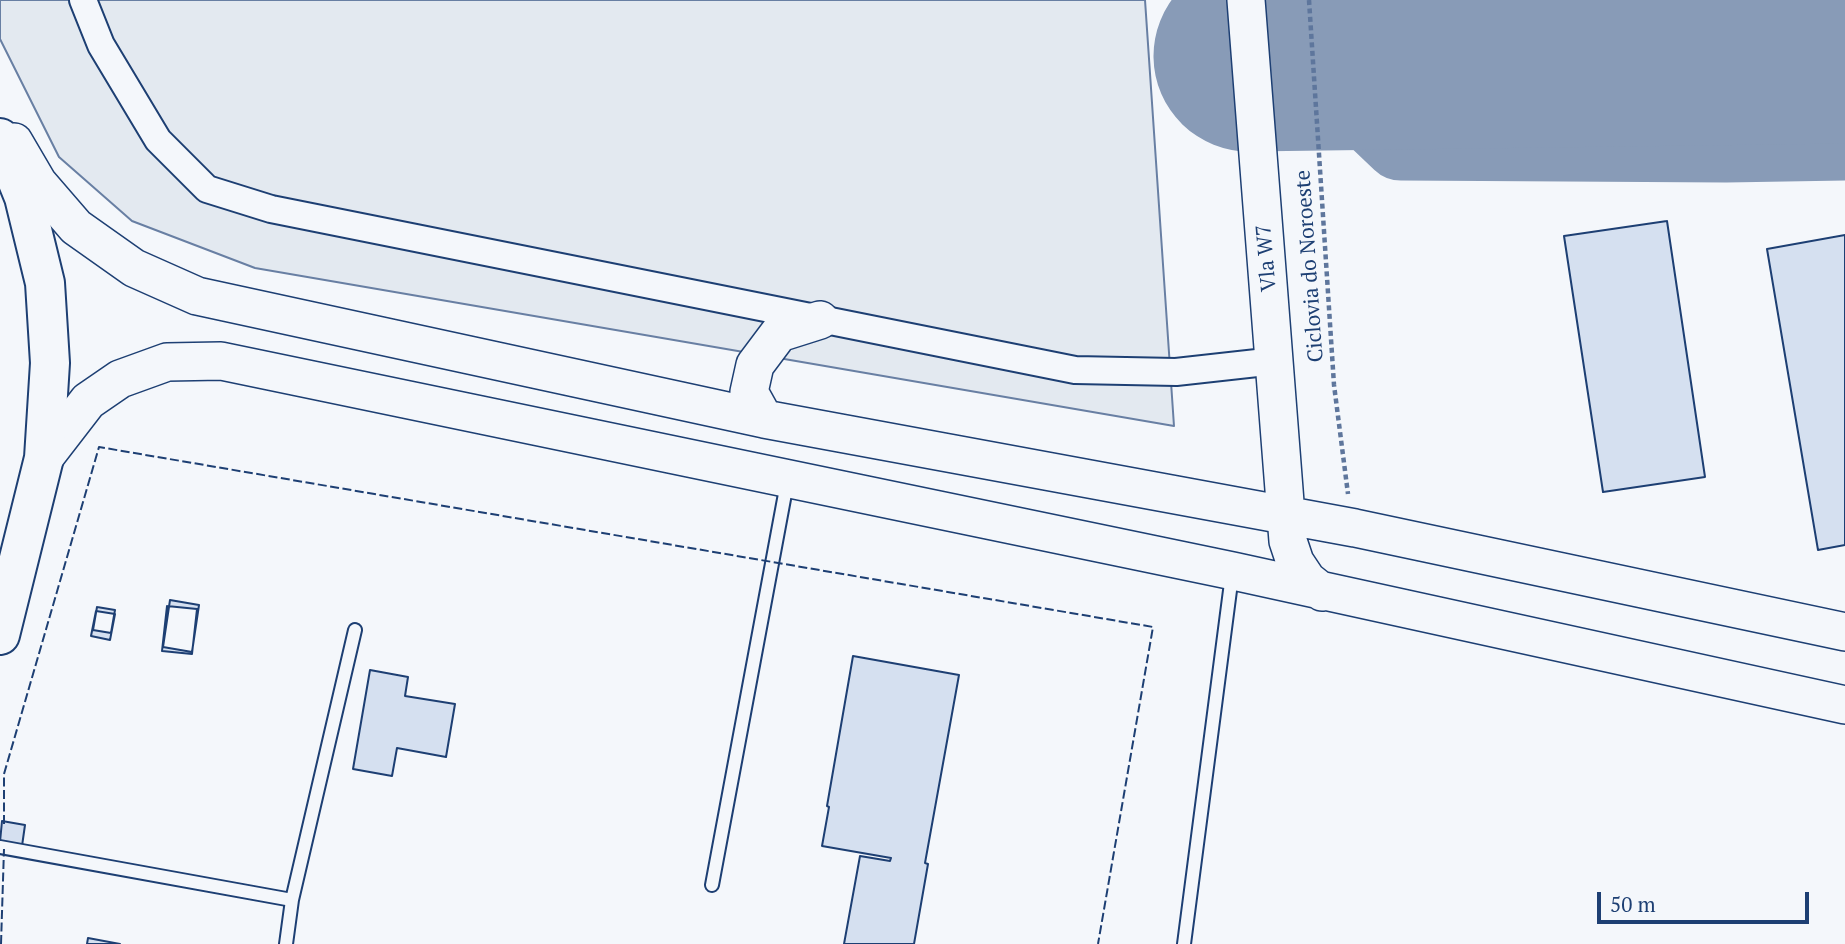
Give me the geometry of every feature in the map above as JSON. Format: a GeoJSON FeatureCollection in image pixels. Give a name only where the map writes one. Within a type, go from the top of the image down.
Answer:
{"type":"FeatureCollection","features":[{"type":"Feature","properties":{"kind":"main road","name":"Vla W7"},"geometry":{"type":"LineString","coordinates":[[1246,0],[1288,541],[1295,562],[1307,580],[1322,592]]}},
{"type":"Feature","properties":{"kind":"main road"},"geometry":{"type":"LineString","coordinates":[[0,119],[38,183],[76,228],[134,268],[197,296],[764,419],[1350,527],[1845,632]]}},
{"type":"Feature","properties":{"kind":"main road"},"geometry":{"type":"LineString","coordinates":[[0,138],[24,197],[45,283],[50,363],[44,458],[5,604],[0,635]]}},
{"type":"Feature","properties":{"kind":"main road"},"geometry":{"type":"LineString","coordinates":[[764,419],[749,392],[755,365],[779,333],[820,320]]}},
{"type":"Feature","properties":{"kind":"main road"},"geometry":{"type":"LineString","coordinates":[[44,458],[88,401],[121,379],[167,362],[221,361],[1233,572],[1845,705]]}},
{"type":"Feature","properties":{"kind":"main road"},"geometry":{"type":"LineString","coordinates":[[1230,505],[1258,486],[1281,450],[1297,480],[1322,507],[1350,527]]}},
{"type":"Feature","properties":{"kind":"street"},"geometry":{"type":"LineString","coordinates":[[83,0],[101,46],[158,140],[207,189],[271,209],[1074,370],[1176,372],[1275,361]]}},
{"type":"Feature","properties":{"kind":"lane"},"geometry":{"type":"LineString","coordinates":[[712,885],[788,479]]}},
{"type":"Feature","properties":{"kind":"lane"},"geometry":{"type":"LineString","coordinates":[[1184,944],[1233,572]]}},
{"type":"Feature","properties":{"kind":"lane"},"geometry":{"type":"LineString","coordinates":[[286,944],[292,901],[355,630]]}},
{"type":"Feature","properties":{"kind":"lane"},"geometry":{"type":"LineString","coordinates":[[0,847],[292,901]]}},
{"type":"Feature","properties":{"kind":"path","name":"Ciclovia do Noroeste"},"geometry":{"type":"LineString","coordinates":[[1309,0],[1334,385],[1350,527]]}},
{"type":"Feature","properties":{"kind":"shaded area"},"geometry":{"type":"Polygon","coordinates":[[[0,0],[1145,0],[1174,426],[255,268],[132,221],[59,157],[0,39],[0,0]]]}},
{"type":"Feature","properties":{"kind":"building"},"geometry":{"type":"Polygon","coordinates":[[[1667,221],[1705,477],[1603,492],[1564,236],[1667,221]]]}},
{"type":"Feature","properties":{"kind":"building"},"geometry":{"type":"Polygon","coordinates":[[[1845,235],[1845,545],[1818,550],[1767,249],[1845,235]]]}},
{"type":"Feature","properties":{"kind":"building"},"geometry":{"type":"Polygon","coordinates":[[[170,600],[199,605],[192,652],[163,647],[170,600]]]}},
{"type":"Feature","properties":{"kind":"building"},"geometry":{"type":"Polygon","coordinates":[[[167,606],[197,609],[192,654],[162,651],[167,606]]]}},
{"type":"Feature","properties":{"kind":"building"},"geometry":{"type":"Polygon","coordinates":[[[97,607],[115,610],[111,633],[93,630],[97,607]]]}},
{"type":"Feature","properties":{"kind":"building"},"geometry":{"type":"Polygon","coordinates":[[[96,611],[115,614],[110,640],[91,636],[96,611]]]}},
{"type":"Feature","properties":{"kind":"building"},"geometry":{"type":"Polygon","coordinates":[[[853,656],[959,675],[925,863],[928,864],[914,944],[844,944],[860,856],[890,861],[891,858],[822,846],[853,656]]]}},
{"type":"Feature","properties":{"kind":"building"},"geometry":{"type":"Polygon","coordinates":[[[370,670],[408,677],[405,696],[455,704],[446,757],[397,748],[392,776],[353,769],[370,670]]]}},
{"type":"Feature","properties":{"kind":"building"},"geometry":{"type":"Polygon","coordinates":[[[2,821],[25,825],[22,846],[0,842],[2,821]]]}},
{"type":"Feature","properties":{"kind":"building"},"geometry":{"type":"Polygon","coordinates":[[[88,938],[120,944],[87,944],[88,938]]]}},
{"type":"Feature","properties":{"kind":"taxiway"},"geometry":{"type":"LineString","coordinates":[[1663,51],[1687,104],[1726,144]]}},
{"type":"Feature","properties":{"kind":"taxiway"},"geometry":{"type":"LineString","coordinates":[[1348,55],[1359,102],[1401,142],[1845,142]]}},
{"type":"Feature","properties":{"kind":"runway"},"geometry":{"type":"LineString","coordinates":[[1249,56],[1845,48]]}},
{"type":"Feature","properties":{"kind":"fence"},"geometry":{"type":"LineString","coordinates":[[4,824],[4,774],[99,447],[1153,627],[1098,944]]}},
{"type":"Feature","properties":{"kind":"fence"},"geometry":{"type":"LineString","coordinates":[[1,944],[4,849]]}}]}
